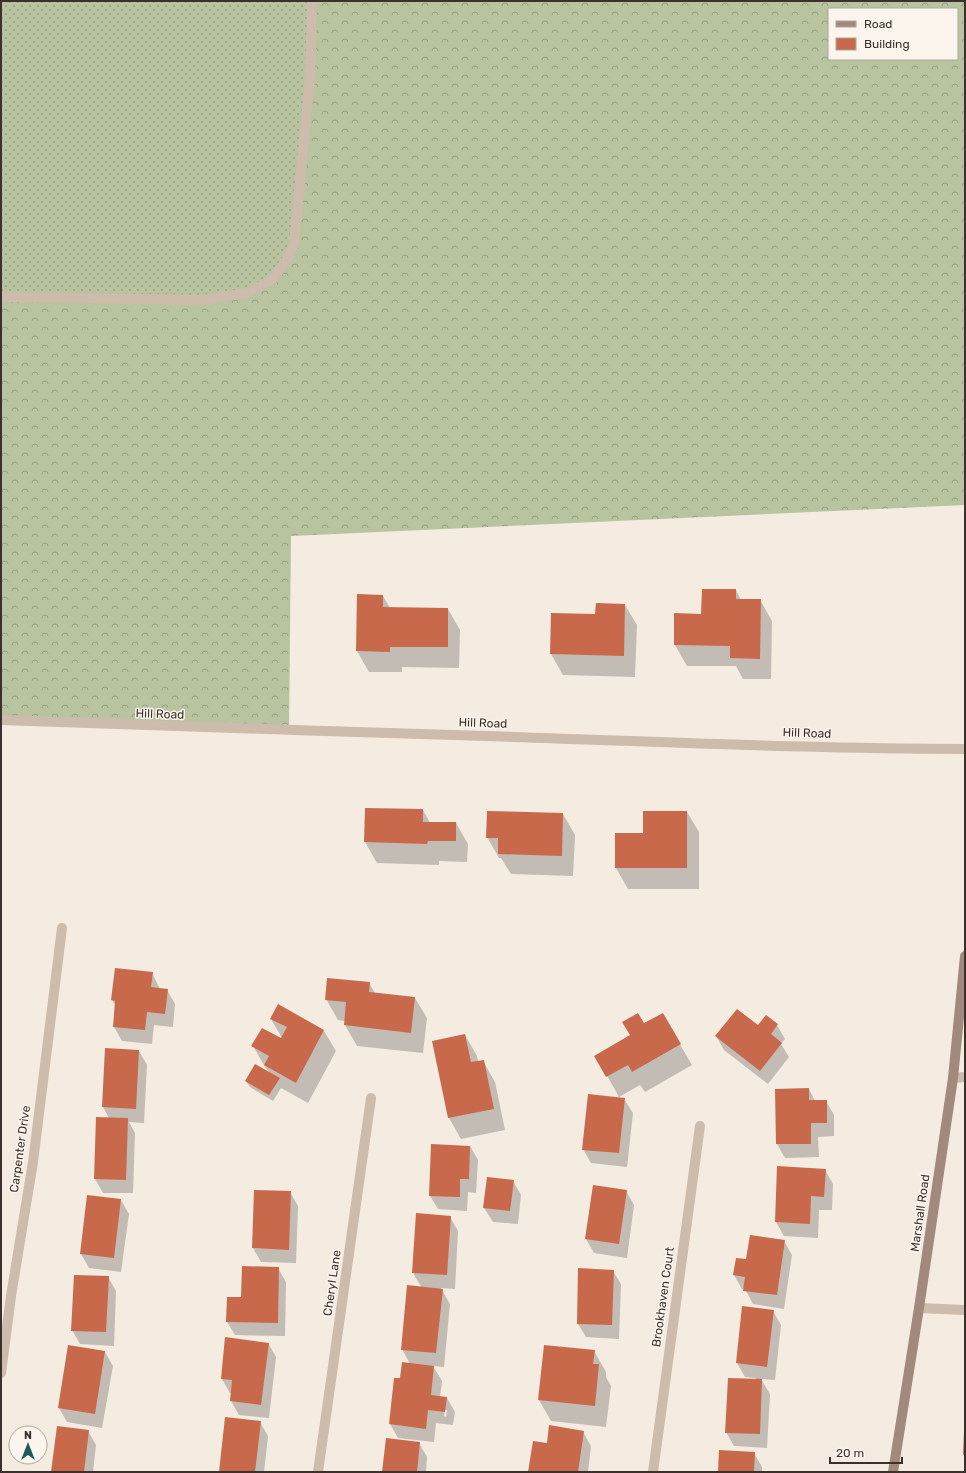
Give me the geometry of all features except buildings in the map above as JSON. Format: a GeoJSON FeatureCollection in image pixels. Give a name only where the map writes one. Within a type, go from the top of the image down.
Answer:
{"type":"FeatureCollection","features":[{"type":"Feature","properties":{"kind":"main road","name":"Marshall Road"},"geometry":{"type":"LineString","coordinates":[[893,1472],[953,1078],[965,956]]}},
{"type":"Feature","properties":{"kind":"street"},"geometry":{"type":"LineString","coordinates":[[1,297],[202,300],[248,293],[272,280],[286,261],[294,244],[310,78],[312,1]]}},
{"type":"Feature","properties":{"kind":"street","name":"Hill Road"},"geometry":{"type":"LineString","coordinates":[[1,720],[168,727],[875,749],[965,750]]}},
{"type":"Feature","properties":{"kind":"street","name":"Carpenter Drive"},"geometry":{"type":"LineString","coordinates":[[1,1373],[11,1296],[32,1162],[62,928]]}},
{"type":"Feature","properties":{"kind":"street"},"geometry":{"type":"LineString","coordinates":[[953,1078],[965,1077]]}},
{"type":"Feature","properties":{"kind":"street","name":"Cheryl Lane"},"geometry":{"type":"LineString","coordinates":[[318,1472],[371,1098]]}},
{"type":"Feature","properties":{"kind":"street","name":"Brookhaven Court"},"geometry":{"type":"LineString","coordinates":[[653,1472],[700,1126]]}},
{"type":"Feature","properties":{"kind":"street"},"geometry":{"type":"LineString","coordinates":[[919,1308],[965,1310]]}},
{"type":"Feature","properties":{"kind":"green space"},"geometry":{"type":"Polygon","coordinates":[[[1,1],[312,1],[294,244],[272,280],[247,293],[202,300],[1,297],[1,1]]]}},
{"type":"Feature","properties":{"kind":"green space"},"geometry":{"type":"Polygon","coordinates":[[[312,1],[965,1],[965,505],[291,536],[289,730],[1,720],[1,297],[202,300],[247,293],[272,280],[294,244],[312,1]]]}}]}
